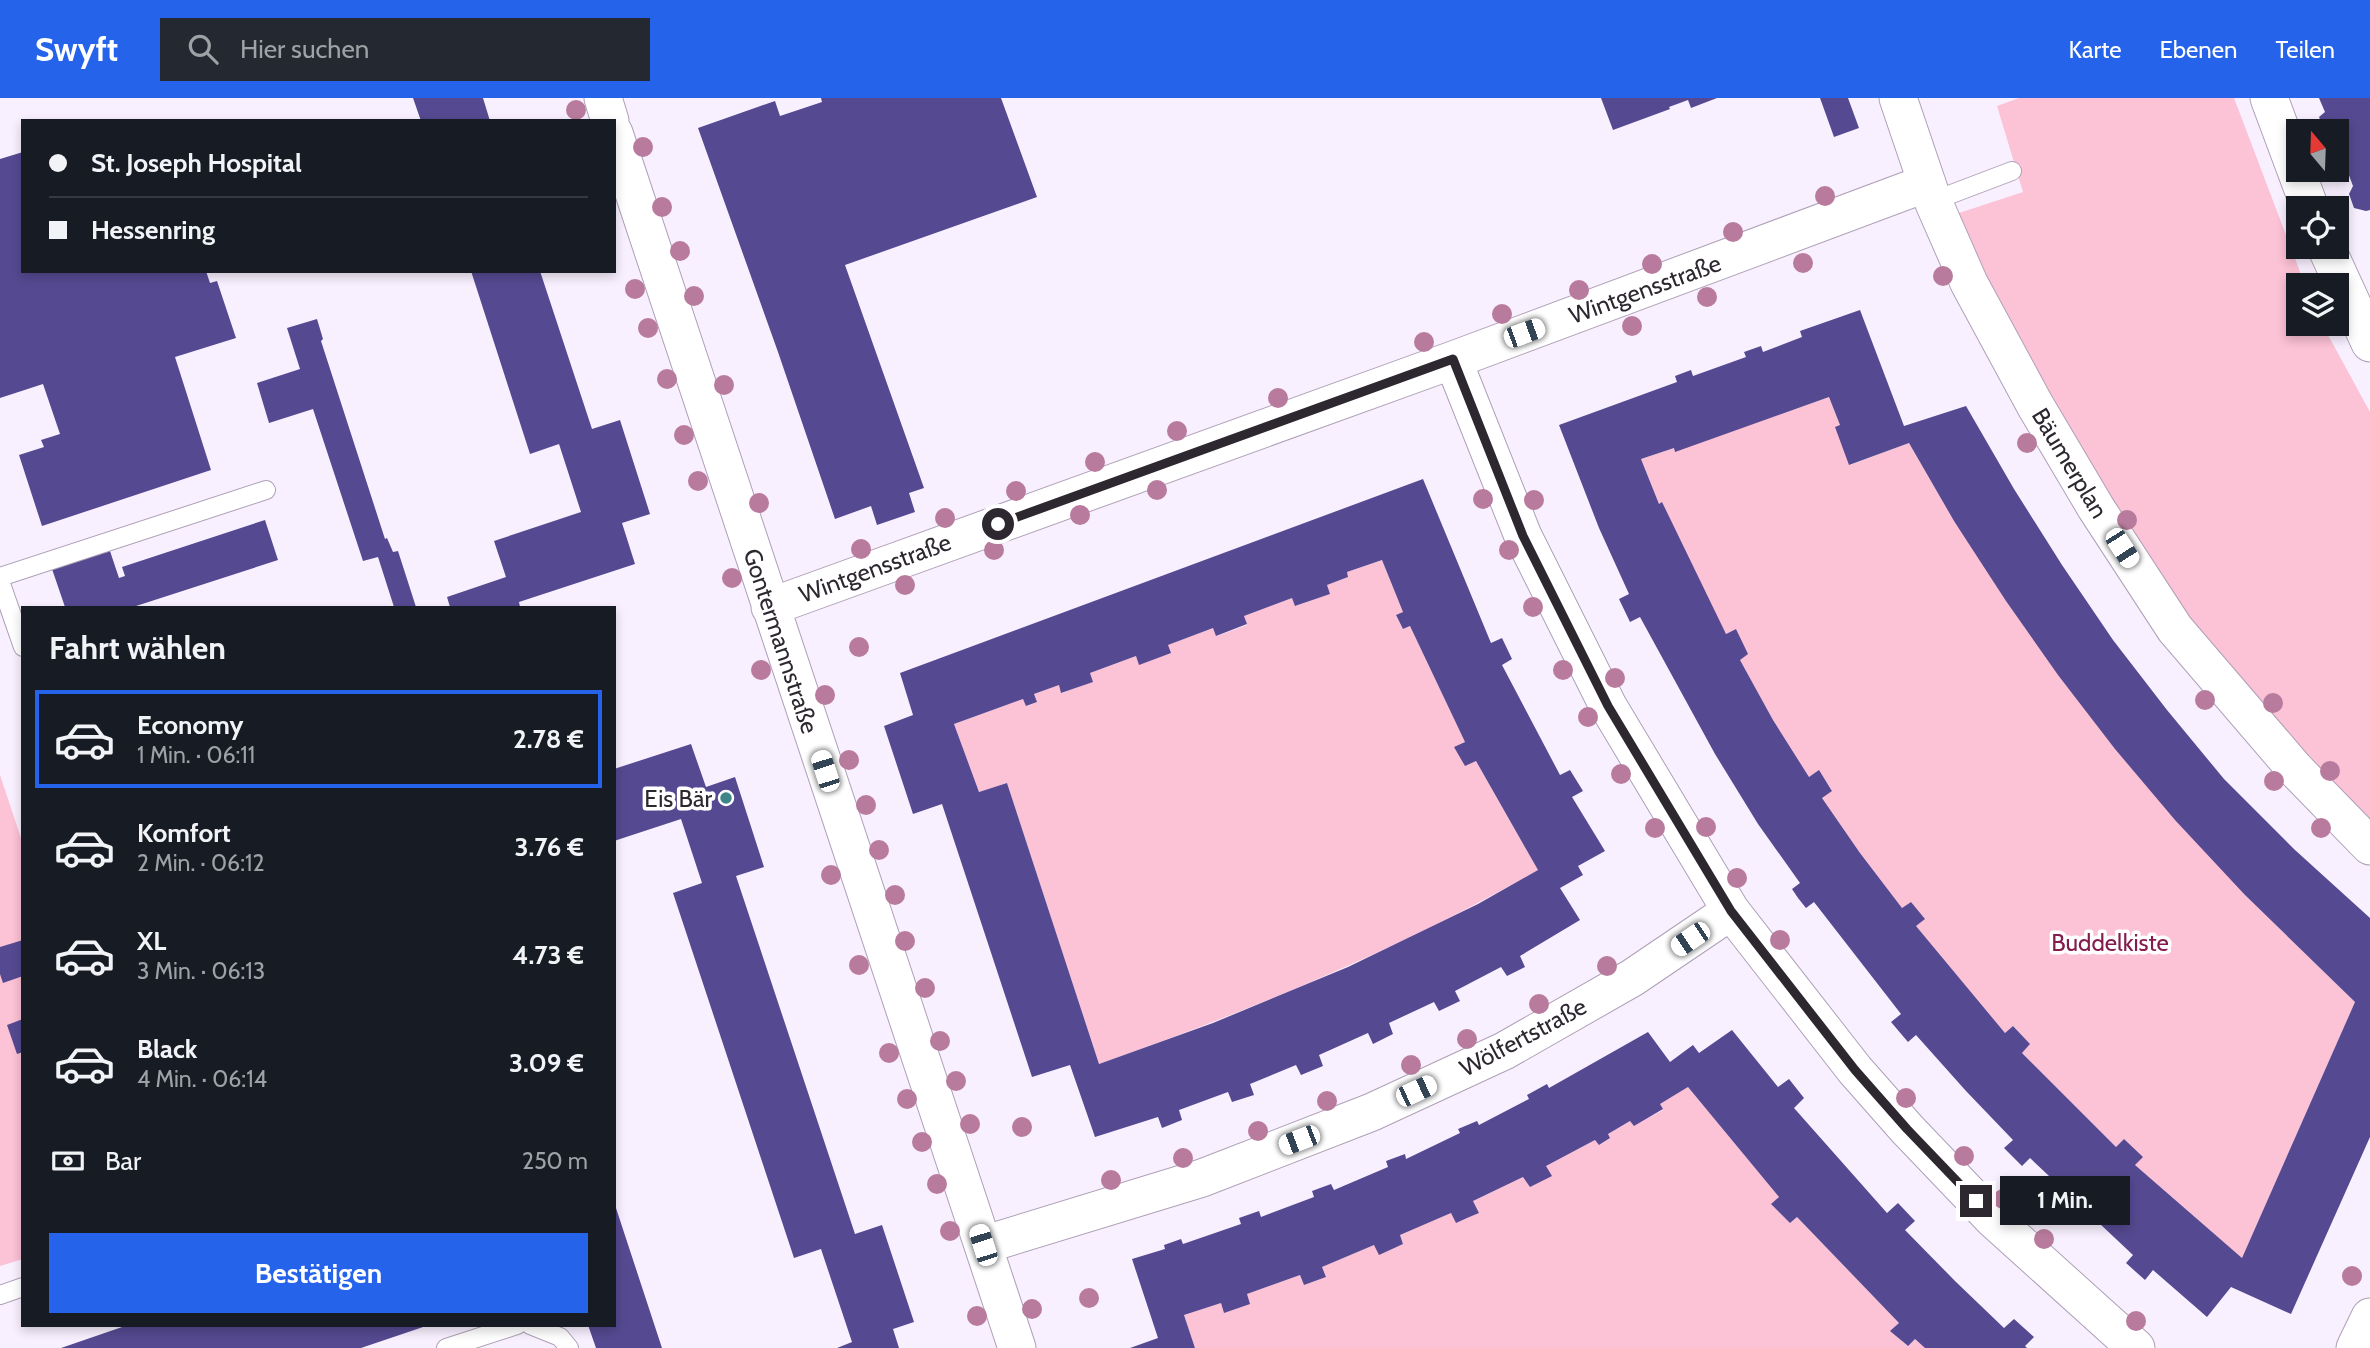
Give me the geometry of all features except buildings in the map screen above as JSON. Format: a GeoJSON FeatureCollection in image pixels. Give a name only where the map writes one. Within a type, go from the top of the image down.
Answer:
{"type":"FeatureCollection","features":[{"type":"Feature","properties":{"kind":"street"},"geometry":{"type":"LineString","coordinates":[[603,98],[609,119]]}},
{"type":"Feature","properties":{"kind":"street"},"geometry":{"type":"LineString","coordinates":[[2269,98],[2306,196]]}},
{"type":"Feature","properties":{"kind":"street","name":"Bäumerplan"},"geometry":{"type":"LineString","coordinates":[[1904,100],[1931,192],[1969,283],[2035,405],[2096,508],[2175,629],[2295,769],[2370,846]]}},
{"type":"Feature","properties":{"kind":"street","name":"Gontermannstraße"},"geometry":{"type":"LineString","coordinates":[[616,139],[1017,1348]]}},
{"type":"Feature","properties":{"kind":"street","name":"Wintgensstraße"},"geometry":{"type":"LineString","coordinates":[[770,607],[1453,359],[1931,192]]}},
{"type":"Feature","properties":{"kind":"street"},"geometry":{"type":"LineString","coordinates":[[2332,259],[2370,343]]}},
{"type":"Feature","properties":{"kind":"street"},"geometry":{"type":"LineString","coordinates":[[1453,359],[1523,536],[1602,694],[1731,911],[1855,1070],[1907,1129],[1993,1219],[2136,1348]]}},
{"type":"Feature","properties":{"kind":"street","name":"Wölfertstraße"},"geometry":{"type":"LineString","coordinates":[[983,1245],[1202,1178],[1372,1112],[1504,1051],[1632,978],[1731,911]]}},
{"type":"Feature","properties":{"kind":"street"},"geometry":{"type":"LineString","coordinates":[[2355,1348],[2370,1317]]}},
{"type":"Feature","properties":{"kind":"lane"},"geometry":{"type":"LineString","coordinates":[[1931,192],[2012,171]]}},
{"type":"Feature","properties":{"kind":"lane"},"geometry":{"type":"LineString","coordinates":[[21,641],[0,579],[266,490]]}},
{"type":"Feature","properties":{"kind":"lane"},"geometry":{"type":"LineString","coordinates":[[0,1295],[21,1288]]}},
{"type":"Feature","properties":{"kind":"lane"},"geometry":{"type":"LineString","coordinates":[[446,1348],[511,1327]]}},
{"type":"Feature","properties":{"kind":"lane"},"geometry":{"type":"LineString","coordinates":[[535,1327],[560,1337],[569,1348]]}},
{"type":"Feature","properties":{"kind":"green space"},"geometry":{"type":"Polygon","coordinates":[[[2019,98],[2234,98],[2286,235],[2286,259],[2295,259],[2300,273],[2286,273],[2286,336],[2329,336],[2370,412],[2370,827],[2211,651],[2049,410],[1956,214],[2023,192],[1997,106],[2019,98]]]}},
{"type":"Feature","properties":{"kind":"green space","name":"Buddelkiste"},"geometry":{"type":"Polygon","coordinates":[[[1829,397],[1840,425],[1836,427],[1850,465],[1909,443],[1954,521],[2245,895],[2355,1002],[2242,1258],[2135,1165],[2142,1157],[2124,1139],[2116,1147],[2022,1053],[2030,1044],[2013,1026],[2005,1033],[1916,926],[1924,919],[1911,902],[1902,908],[1822,798],[1832,790],[1819,771],[1809,777],[1773,720],[1740,660],[1742,643],[1736,629],[1726,634],[1659,504],[1641,459],[1674,448],[1675,451],[1829,397]]]}},
{"type":"Feature","properties":{"kind":"green space"},"geometry":{"type":"Polygon","coordinates":[[[1382,560],[1403,612],[1396,616],[1403,629],[1410,626],[1465,742],[1455,747],[1465,765],[1476,761],[1538,870],[1432,926],[1323,977],[1099,1064],[1007,783],[979,792],[954,724],[1023,699],[1027,706],[1037,702],[1034,694],[1059,685],[1062,693],[1092,682],[1090,673],[1136,656],[1139,664],[1168,645],[1213,628],[1217,636],[1247,625],[1244,616],[1292,598],[1296,606],[1329,594],[1327,585],[1348,577],[1347,572],[1382,560]]]}},
{"type":"Feature","properties":{"kind":"green space"},"geometry":{"type":"Polygon","coordinates":[[[0,775],[21,838],[21,1260],[0,1266],[0,775]]]}},
{"type":"Feature","properties":{"kind":"green space"},"geometry":{"type":"Polygon","coordinates":[[[1688,1087],[1779,1197],[1772,1205],[1790,1223],[1797,1217],[1899,1323],[1891,1331],[1907,1346],[1915,1339],[1925,1348],[1195,1348],[1184,1315],[1221,1303],[1224,1313],[1247,1294],[1300,1275],[1304,1285],[1326,1277],[1322,1267],[1374,1245],[1388,1250],[1403,1244],[1400,1235],[1451,1213],[1456,1222],[1479,1213],[1473,1201],[1523,1177],[1551,1176],[1546,1166],[1595,1140],[1600,1145],[1610,1138],[1608,1134],[1630,1121],[1635,1125],[1663,1110],[1660,1104],[1688,1087]]]}},
{"type":"Feature","properties":{"kind":"place","name":"Eis Bär"},"geometry":{"type":"Point","coordinates":[726,798]}},
{"type":"Feature","properties":{"kind":"route"},"geometry":{"type":"LineString","coordinates":[[998,524],[1453,359],[1523,536],[1608,706],[1731,911],[1855,1070],[1976,1201]]}}]}
